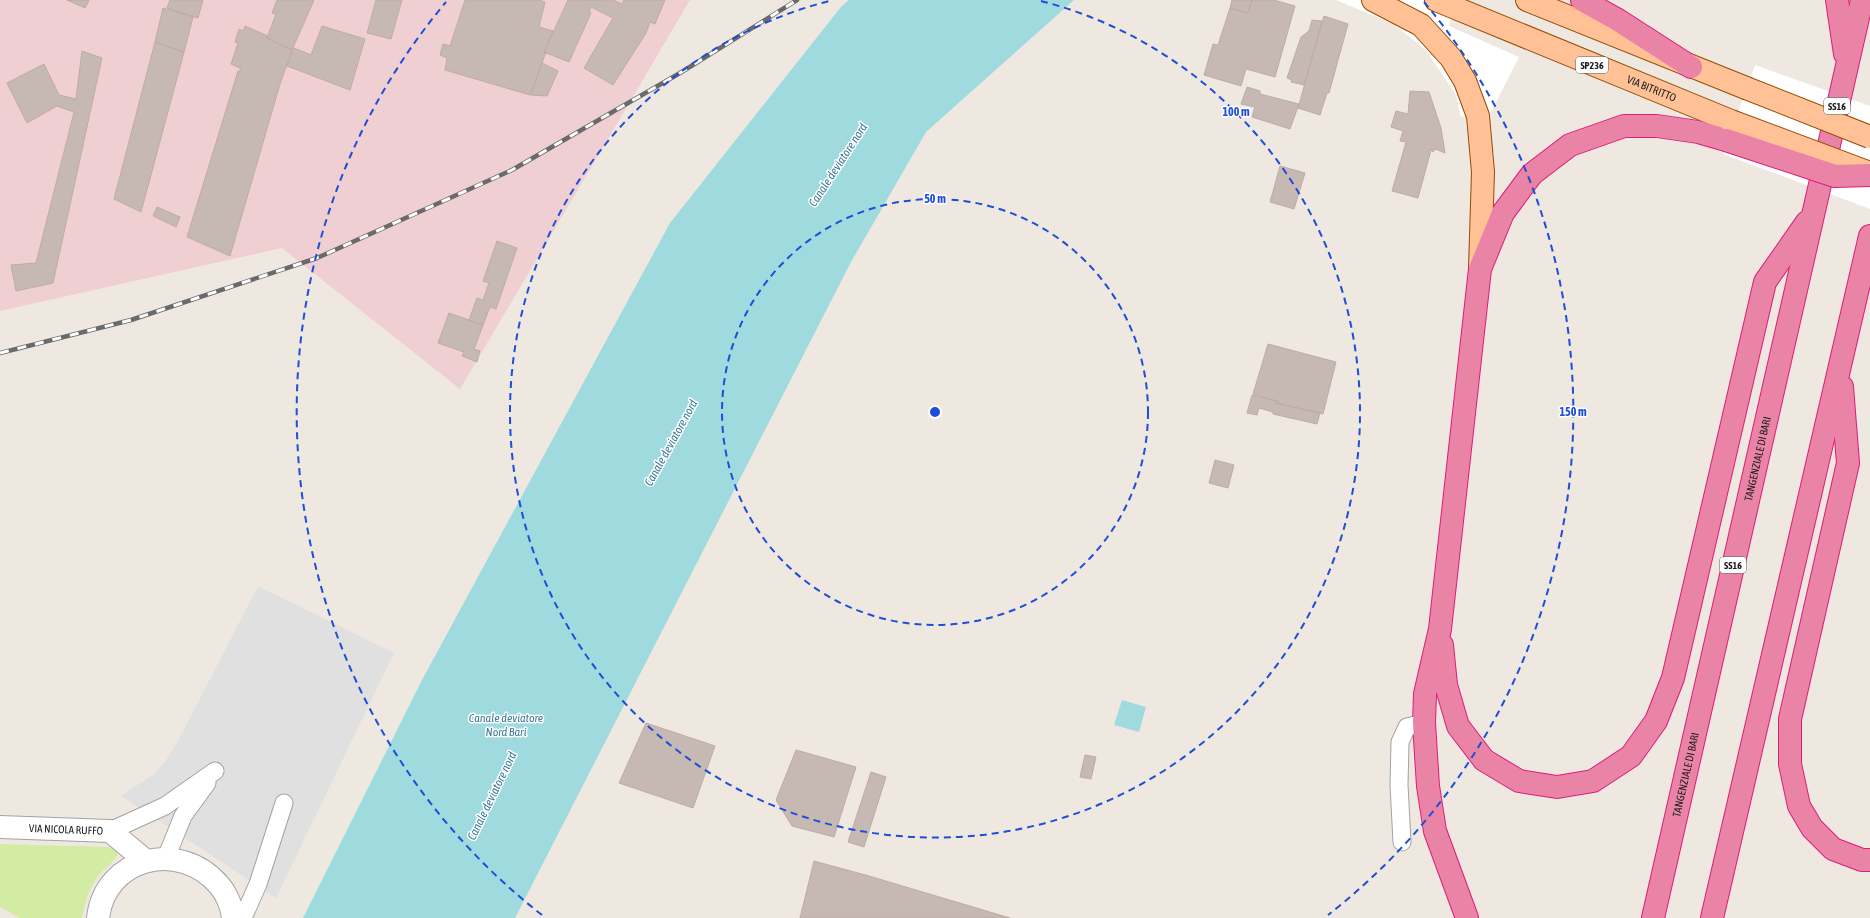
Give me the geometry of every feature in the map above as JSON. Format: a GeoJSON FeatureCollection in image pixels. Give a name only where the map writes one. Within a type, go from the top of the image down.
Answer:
{"type":"FeatureCollection","features":[{"type":"Feature","properties":{"kind":"highway"},"geometry":{"type":"LineString","coordinates":[[1582,0],[1618,20],[1692,67]]}},
{"type":"Feature","properties":{"kind":"highway"},"geometry":{"type":"LineString","coordinates":[[1837,0],[1847,65]]}},
{"type":"Feature","properties":{"kind":"highway","name":"TANGENZIALE DI BARI"},"geometry":{"type":"LineString","coordinates":[[1653,918],[1862,0]]}},
{"type":"Feature","properties":{"kind":"highway"},"geometry":{"type":"LineString","coordinates":[[1467,918],[1435,830],[1428,786],[1424,723],[1425,694],[1440,629],[1480,269],[1503,213],[1532,174],[1570,145],[1624,126],[1657,126],[1698,132],[1728,131],[1835,176],[1870,174]]}},
{"type":"Feature","properties":{"kind":"highway"},"geometry":{"type":"LineString","coordinates":[[1440,629],[1446,685],[1458,726],[1484,760],[1519,781],[1557,787],[1593,781],[1631,756],[1656,721],[1673,678],[1765,282],[1813,213]]}},
{"type":"Feature","properties":{"kind":"highway"},"geometry":{"type":"LineString","coordinates":[[1712,918],[1870,236]]}},
{"type":"Feature","properties":{"kind":"highway"},"geometry":{"type":"LineString","coordinates":[[1840,365],[1848,463],[1790,719],[1790,764],[1799,806],[1812,828],[1833,849],[1862,860],[1870,860]]}},
{"type":"Feature","properties":{"kind":"main road"},"geometry":{"type":"LineString","coordinates":[[1374,0],[1422,25],[1451,58],[1465,81],[1478,116],[1483,172],[1480,269]]}},
{"type":"Feature","properties":{"kind":"main road"},"geometry":{"type":"LineString","coordinates":[[1527,0],[1870,137]]}},
{"type":"Feature","properties":{"kind":"main road","name":"VIA BITRITTO"},"geometry":{"type":"LineString","coordinates":[[1445,4],[1728,131]]}},
{"type":"Feature","properties":{"kind":"street","name":"VIA NICOLA RUFFO"},"geometry":{"type":"LineString","coordinates":[[0,827],[110,831],[156,859]]}},
{"type":"Feature","properties":{"kind":"street"},"geometry":{"type":"LineString","coordinates":[[98,918],[99,907],[109,887],[125,871],[156,859],[189,862],[209,874],[225,892],[233,918]]}},
{"type":"Feature","properties":{"kind":"lane"},"geometry":{"type":"LineString","coordinates":[[1402,842],[1399,785],[1400,742],[1407,727],[1424,723]]}},
{"type":"Feature","properties":{"kind":"lane"},"geometry":{"type":"LineString","coordinates":[[110,831],[165,806],[215,771],[183,816],[156,859]]}},
{"type":"Feature","properties":{"kind":"lane"},"geometry":{"type":"LineString","coordinates":[[242,918],[258,884],[284,803]]}},
{"type":"Feature","properties":{"kind":"shaded area"},"geometry":{"type":"Polygon","coordinates":[[[0,0],[690,0],[460,389],[282,248],[0,311],[0,0]]]}},
{"type":"Feature","properties":{"kind":"shaded area"},"geometry":{"type":"Polygon","coordinates":[[[258,586],[394,653],[276,898],[121,796],[154,774],[166,760],[177,743],[258,586]]]}},
{"type":"Feature","properties":{"kind":"green space"},"geometry":{"type":"Polygon","coordinates":[[[0,844],[108,847],[115,849],[118,854],[99,875],[90,890],[82,918],[20,918],[0,907],[0,844]]]}},
{"type":"Feature","properties":{"kind":"water","name":"Canale deviatore Nord Bari"},"geometry":{"type":"Polygon","coordinates":[[[849,0],[1074,0],[926,132],[851,262],[515,918],[303,918],[422,680],[670,223],[841,7],[849,0]]]}},
{"type":"Feature","properties":{"kind":"water"},"geometry":{"type":"Polygon","coordinates":[[[1122,700],[1146,707],[1139,732],[1114,725],[1122,700]]]}},
{"type":"Feature","properties":{"kind":"pier"},"geometry":{"type":"Polygon","coordinates":[[[1336,0],[1458,0],[1449,26],[1519,57],[1490,114],[1461,117],[1456,95],[1426,50],[1393,24],[1336,0]]]}},
{"type":"Feature","properties":{"kind":"pier"},"geometry":{"type":"Polygon","coordinates":[[[1755,65],[1870,106],[1870,209],[1723,154],[1755,65]]]}},
{"type":"Feature","properties":{"kind":"building"},"geometry":{"type":"Polygon","coordinates":[[[67,0],[89,0],[85,8],[67,0]]]}},
{"type":"Feature","properties":{"kind":"building"},"geometry":{"type":"Polygon","coordinates":[[[170,0],[203,0],[198,18],[167,8],[170,0]]]}},
{"type":"Feature","properties":{"kind":"building"},"geometry":{"type":"Polygon","coordinates":[[[277,0],[314,0],[292,50],[267,38],[276,14],[272,13],[277,0]]]}},
{"type":"Feature","properties":{"kind":"building"},"geometry":{"type":"Polygon","coordinates":[[[376,0],[402,0],[391,39],[367,33],[376,0]]]}},
{"type":"Feature","properties":{"kind":"building"},"geometry":{"type":"Polygon","coordinates":[[[465,0],[539,0],[545,2],[539,27],[553,31],[544,52],[546,52],[530,95],[445,70],[447,58],[440,55],[443,44],[450,46],[465,0]]]}},
{"type":"Feature","properties":{"kind":"building"},"geometry":{"type":"Polygon","coordinates":[[[568,0],[613,0],[622,4],[624,0],[665,0],[655,24],[650,22],[646,33],[613,85],[584,68],[613,18],[591,7],[589,12],[591,13],[569,62],[544,52],[568,0]]]}},
{"type":"Feature","properties":{"kind":"building"},"geometry":{"type":"Polygon","coordinates":[[[1232,0],[1252,0],[1248,13],[1230,8],[1232,0]]]}},
{"type":"Feature","properties":{"kind":"building"},"geometry":{"type":"Polygon","coordinates":[[[1252,0],[1274,0],[1295,6],[1275,77],[1246,69],[1241,86],[1204,75],[1213,44],[1218,45],[1230,8],[1248,13],[1252,0]]]}},
{"type":"Feature","properties":{"kind":"building"},"geometry":{"type":"Polygon","coordinates":[[[163,8],[193,17],[184,52],[155,42],[163,8]]]}},
{"type":"Feature","properties":{"kind":"building"},"geometry":{"type":"Polygon","coordinates":[[[1324,16],[1348,24],[1329,93],[1327,93],[1320,115],[1298,108],[1324,16]]]}},
{"type":"Feature","properties":{"kind":"building"},"geometry":{"type":"Polygon","coordinates":[[[1312,20],[1322,21],[1304,85],[1291,82],[1292,80],[1287,78],[1301,37],[1309,31],[1312,20]]]}},
{"type":"Feature","properties":{"kind":"building"},"geometry":{"type":"Polygon","coordinates":[[[245,26],[268,36],[267,38],[292,50],[280,84],[230,256],[187,237],[238,71],[240,72],[240,68],[231,64],[238,43],[235,42],[239,29],[243,31],[245,26]]]}},
{"type":"Feature","properties":{"kind":"building"},"geometry":{"type":"Polygon","coordinates":[[[322,26],[365,39],[350,90],[287,66],[294,48],[311,55],[322,26]]]}},
{"type":"Feature","properties":{"kind":"building"},"geometry":{"type":"Polygon","coordinates":[[[155,42],[184,52],[141,212],[114,199],[155,42]]]}},
{"type":"Feature","properties":{"kind":"building"},"geometry":{"type":"Polygon","coordinates":[[[82,51],[102,58],[53,283],[16,291],[11,265],[36,263],[74,112],[57,106],[27,123],[7,83],[44,64],[59,95],[76,99],[82,51]]]}},
{"type":"Feature","properties":{"kind":"building"},"geometry":{"type":"Polygon","coordinates":[[[542,63],[558,71],[547,96],[531,95],[542,63]]]}},
{"type":"Feature","properties":{"kind":"building"},"geometry":{"type":"Polygon","coordinates":[[[1247,87],[1260,91],[1260,94],[1299,104],[1290,129],[1252,117],[1255,107],[1241,104],[1247,87]]]}},
{"type":"Feature","properties":{"kind":"building"},"geometry":{"type":"Polygon","coordinates":[[[1410,91],[1429,92],[1441,128],[1445,153],[1435,149],[1433,152],[1431,150],[1418,198],[1392,191],[1406,142],[1400,141],[1403,131],[1391,127],[1396,111],[1408,114],[1410,91]]]}},
{"type":"Feature","properties":{"kind":"building"},"geometry":{"type":"Polygon","coordinates":[[[1280,166],[1305,173],[1294,209],[1270,202],[1280,166]]]}},
{"type":"Feature","properties":{"kind":"building"},"geometry":{"type":"Polygon","coordinates":[[[157,207],[180,217],[176,227],[153,216],[157,207]]]}},
{"type":"Feature","properties":{"kind":"building"},"geometry":{"type":"Polygon","coordinates":[[[497,241],[517,248],[496,309],[490,307],[483,325],[469,320],[477,298],[483,300],[489,283],[483,281],[497,241]]]}},
{"type":"Feature","properties":{"kind":"building"},"geometry":{"type":"Polygon","coordinates":[[[449,313],[483,325],[474,349],[480,351],[477,362],[462,356],[464,352],[438,343],[449,313]]]}},
{"type":"Feature","properties":{"kind":"building"},"geometry":{"type":"Polygon","coordinates":[[[1268,344],[1336,362],[1323,414],[1276,403],[1277,401],[1253,394],[1268,344]]]}},
{"type":"Feature","properties":{"kind":"building"},"geometry":{"type":"Polygon","coordinates":[[[1252,395],[1277,401],[1276,403],[1320,413],[1317,424],[1273,414],[1273,412],[1259,408],[1257,415],[1247,413],[1252,395]]]}},
{"type":"Feature","properties":{"kind":"building"},"geometry":{"type":"Polygon","coordinates":[[[1215,460],[1234,465],[1228,488],[1209,483],[1215,460]]]}},
{"type":"Feature","properties":{"kind":"building"},"geometry":{"type":"Polygon","coordinates":[[[646,723],[715,746],[693,808],[619,783],[646,723]]]}},
{"type":"Feature","properties":{"kind":"building"},"geometry":{"type":"Polygon","coordinates":[[[796,750],[856,767],[834,837],[792,826],[776,800],[796,750]]]}},
{"type":"Feature","properties":{"kind":"building"},"geometry":{"type":"Polygon","coordinates":[[[1085,755],[1096,757],[1091,779],[1080,777],[1085,755]]]}},
{"type":"Feature","properties":{"kind":"building"},"geometry":{"type":"Polygon","coordinates":[[[871,772],[886,777],[864,847],[848,842],[871,772]]]}},
{"type":"Feature","properties":{"kind":"building"},"geometry":{"type":"Polygon","coordinates":[[[814,861],[869,876],[1010,918],[800,918],[814,861]]]}},
{"type":"Feature","properties":{"kind":"railway"},"geometry":{"type":"LineString","coordinates":[[0,353],[131,320],[317,258],[512,170],[680,73],[797,0]]}},
{"type":"Feature","properties":{"kind":"water label","name":"Canale deviatore nord"},"geometry":{"type":"Point","coordinates":[838,165]}},
{"type":"Feature","properties":{"kind":"water label","name":"Canale deviatore nord"},"geometry":{"type":"Point","coordinates":[671,443]}},
{"type":"Feature","properties":{"kind":"water label","name":"Canale deviatore nord"},"geometry":{"type":"Point","coordinates":[492,796]}}]}
